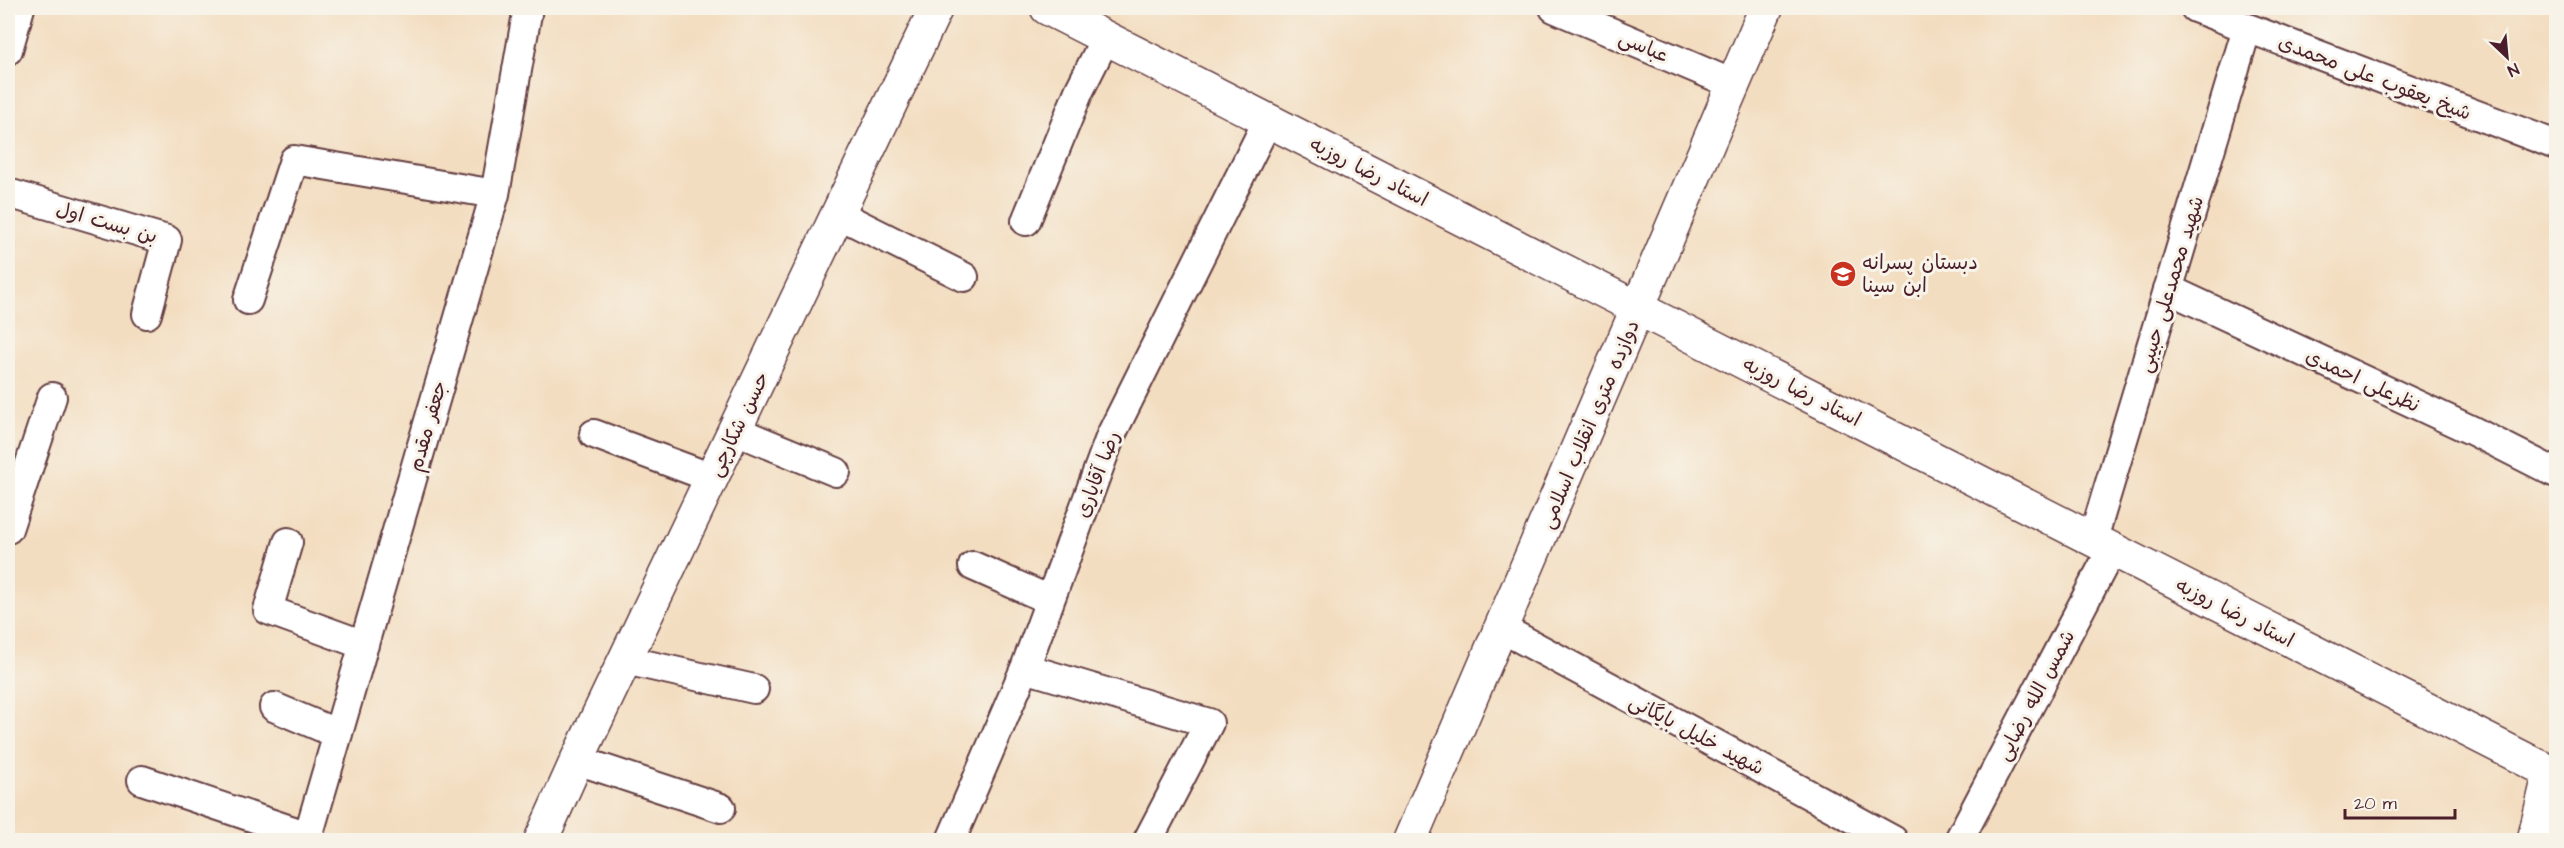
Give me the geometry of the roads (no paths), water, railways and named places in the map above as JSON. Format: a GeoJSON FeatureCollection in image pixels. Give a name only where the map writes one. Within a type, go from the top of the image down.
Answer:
{"type":"FeatureCollection","features":[{"type":"Feature","properties":{"kind":"street"},"geometry":{"type":"LineString","coordinates":[[8,50],[20,8]]}},
{"type":"Feature","properties":{"kind":"street","name":"جعفر مقدم"},"geometry":{"type":"LineString","coordinates":[[307,838],[495,194],[528,8]]}},
{"type":"Feature","properties":{"kind":"street","name":"حسن شکارچی"},"geometry":{"type":"LineString","coordinates":[[541,840],[936,8]]}},
{"type":"Feature","properties":{"kind":"street","name":"استاد رضا روزبه"},"geometry":{"type":"LineString","coordinates":[[1047,8],[2553,773]]}},
{"type":"Feature","properties":{"kind":"street","name":"عباسی"},"geometry":{"type":"LineString","coordinates":[[1554,8],[1733,84]]}},
{"type":"Feature","properties":{"kind":"street","name":"دوازده متری انقلاب اسلامی"},"geometry":{"type":"LineString","coordinates":[[1410,840],[1766,8]]}},
{"type":"Feature","properties":{"kind":"street","name":"شیخ یعقوب علی محمدی"},"geometry":{"type":"LineString","coordinates":[[2194,8],[2556,145]]}},
{"type":"Feature","properties":{"kind":"street","name":"شهید محمدعلی حبیبی"},"geometry":{"type":"LineString","coordinates":[[2102,544],[2168,289],[2247,28]]}},
{"type":"Feature","properties":{"kind":"street"},"geometry":{"type":"LineString","coordinates":[[1026,220],[1079,91],[1106,37]]}},
{"type":"Feature","properties":{"kind":"street","name":"رضا آقایاری"},"geometry":{"type":"LineString","coordinates":[[951,840],[1025,668],[1111,435],[1268,120]]}},
{"type":"Feature","properties":{"kind":"street"},"geometry":{"type":"LineString","coordinates":[[248,300],[294,160],[495,194]]}},
{"type":"Feature","properties":{"kind":"street","name":"بن بست اول"},"geometry":{"type":"LineString","coordinates":[[8,194],[166,240],[147,314]]}},
{"type":"Feature","properties":{"kind":"street"},"geometry":{"type":"LineString","coordinates":[[838,214],[964,277]]}},
{"type":"Feature","properties":{"kind":"street","name":"نظرعلی احمدی"},"geometry":{"type":"LineString","coordinates":[[2168,289],[2471,430],[2556,473]]}},
{"type":"Feature","properties":{"kind":"street"},"geometry":{"type":"LineString","coordinates":[[8,529],[52,397]]}},
{"type":"Feature","properties":{"kind":"street"},"geometry":{"type":"LineString","coordinates":[[734,430],[836,472]]}},
{"type":"Feature","properties":{"kind":"street"},"geometry":{"type":"LineString","coordinates":[[594,434],[711,478]]}},
{"type":"Feature","properties":{"kind":"street"},"geometry":{"type":"LineString","coordinates":[[288,542],[268,610],[364,645]]}},
{"type":"Feature","properties":{"kind":"street","name":"شمس الله رضایی"},"geometry":{"type":"LineString","coordinates":[[1959,840],[2102,544]]}},
{"type":"Feature","properties":{"kind":"street"},"geometry":{"type":"LineString","coordinates":[[973,566],[1050,600]]}},
{"type":"Feature","properties":{"kind":"street","name":"شهید خلیل بایگانی"},"geometry":{"type":"LineString","coordinates":[[1501,628],[1893,840]]}},
{"type":"Feature","properties":{"kind":"street"},"geometry":{"type":"LineString","coordinates":[[625,660],[754,689]]}},
{"type":"Feature","properties":{"kind":"street"},"geometry":{"type":"LineString","coordinates":[[1025,668],[1209,723],[1149,840]]}},
{"type":"Feature","properties":{"kind":"street"},"geometry":{"type":"LineString","coordinates":[[274,706],[338,735]]}},
{"type":"Feature","properties":{"kind":"street"},"geometry":{"type":"LineString","coordinates":[[577,760],[721,808]]}},
{"type":"Feature","properties":{"kind":"street"},"geometry":{"type":"LineString","coordinates":[[2534,840],[2553,773]]}},
{"type":"Feature","properties":{"kind":"street"},"geometry":{"type":"LineString","coordinates":[[142,780],[307,838]]}},
{"type":"Feature","properties":{"kind":"place","name":"دبستان پسرانه ابن سینا"},"geometry":{"type":"Point","coordinates":[1843,274]}}]}
